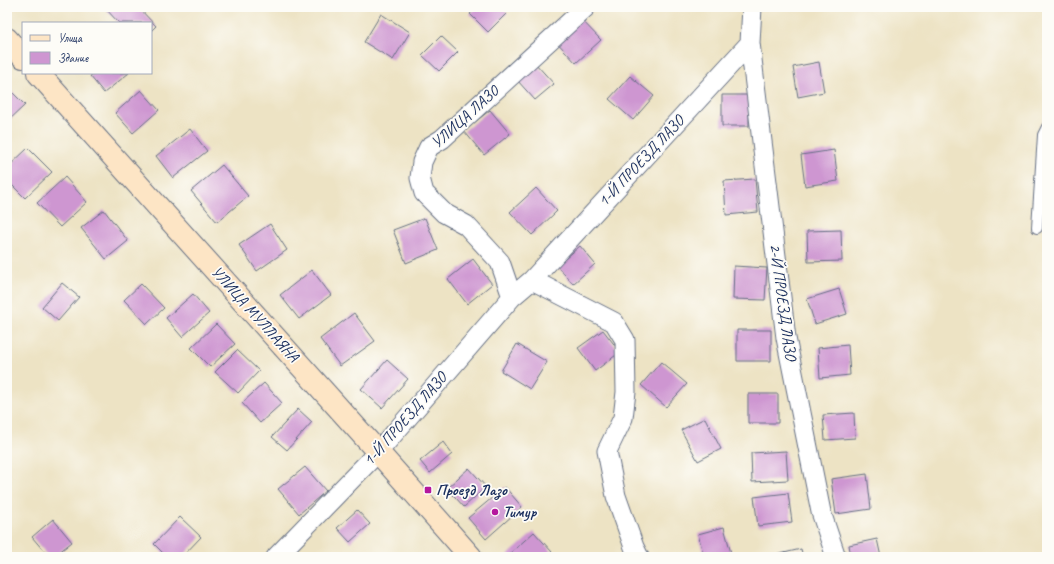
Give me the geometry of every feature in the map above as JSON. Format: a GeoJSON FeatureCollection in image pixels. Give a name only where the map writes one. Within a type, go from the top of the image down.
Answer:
{"type":"FeatureCollection","features":[{"type":"Feature","properties":{"kind":"main road"},"geometry":{"type":"LineString","coordinates":[[7,39],[22,56]]}},
{"type":"Feature","properties":{"kind":"main road","name":"УЛИЦА МУЛЛАЯНА"},"geometry":{"type":"LineString","coordinates":[[39,74],[471,557]]}},
{"type":"Feature","properties":{"kind":"street","name":"УЛИЦА ЛАЗО"},"geometry":{"type":"LineString","coordinates":[[512,297],[500,262],[466,225],[444,213],[424,193],[420,178],[422,162],[429,147],[442,139],[586,7]]}},
{"type":"Feature","properties":{"kind":"street","name":"2-Й ПРОЕЗД ЛАЗО"},"geometry":{"type":"LineString","coordinates":[[752,7],[750,43],[786,338],[821,512],[836,557]]}},
{"type":"Feature","properties":{"kind":"street","name":"1-Й ПРОЕЗД ЛАЗО"},"geometry":{"type":"LineString","coordinates":[[276,557],[378,452],[512,297],[532,280],[750,43]]}},
{"type":"Feature","properties":{"kind":"street"},"geometry":{"type":"LineString","coordinates":[[532,280],[614,322],[625,340],[626,392],[623,418],[607,451],[616,496],[639,557]]}},
{"type":"Feature","properties":{"kind":"lane"},"geometry":{"type":"LineString","coordinates":[[1037,228],[1043,135],[1047,127]]}},
{"type":"Feature","properties":{"kind":"building"},"geometry":{"type":"Polygon","coordinates":[[[104,7],[138,7],[156,26],[152,30],[152,22],[118,22],[104,7]]]}},
{"type":"Feature","properties":{"kind":"building"},"geometry":{"type":"Polygon","coordinates":[[[477,7],[502,7],[507,13],[488,32],[470,14],[477,7]]]}},
{"type":"Feature","properties":{"kind":"building"},"geometry":{"type":"Polygon","coordinates":[[[381,14],[410,32],[393,60],[364,42],[381,14]]]}},
{"type":"Feature","properties":{"kind":"building"},"geometry":{"type":"Polygon","coordinates":[[[579,17],[601,40],[576,63],[554,39],[579,17]]]}},
{"type":"Feature","properties":{"kind":"building"},"geometry":{"type":"Polygon","coordinates":[[[441,36],[458,52],[439,71],[422,55],[441,36]]]}},
{"type":"Feature","properties":{"kind":"building"},"geometry":{"type":"Polygon","coordinates":[[[819,62],[824,92],[798,97],[793,67],[819,62]]]}},
{"type":"Feature","properties":{"kind":"building"},"geometry":{"type":"Polygon","coordinates":[[[535,63],[554,84],[535,100],[517,80],[535,63]]]}},
{"type":"Feature","properties":{"kind":"building"},"geometry":{"type":"Polygon","coordinates":[[[93,74],[128,74],[104,93],[90,76],[93,74]]]}},
{"type":"Feature","properties":{"kind":"building"},"geometry":{"type":"Polygon","coordinates":[[[630,76],[654,96],[633,120],[609,99],[630,76]]]}},
{"type":"Feature","properties":{"kind":"building"},"geometry":{"type":"Polygon","coordinates":[[[7,87],[25,105],[7,122],[7,87]]]}},
{"type":"Feature","properties":{"kind":"building"},"geometry":{"type":"Polygon","coordinates":[[[141,90],[159,110],[133,133],[115,113],[141,90]]]}},
{"type":"Feature","properties":{"kind":"building"},"geometry":{"type":"Polygon","coordinates":[[[722,95],[749,95],[749,126],[722,126],[722,95]]]}},
{"type":"Feature","properties":{"kind":"building"},"geometry":{"type":"Polygon","coordinates":[[[490,110],[510,134],[484,155],[464,131],[490,110]]]}},
{"type":"Feature","properties":{"kind":"building"},"geometry":{"type":"Polygon","coordinates":[[[190,129],[207,151],[173,178],[156,156],[190,129]]]}},
{"type":"Feature","properties":{"kind":"building"},"geometry":{"type":"Polygon","coordinates":[[[28,148],[52,172],[25,198],[7,180],[7,168],[28,148]]]}},
{"type":"Feature","properties":{"kind":"building"},"geometry":{"type":"Polygon","coordinates":[[[834,150],[838,181],[805,186],[801,155],[834,150]]]}},
{"type":"Feature","properties":{"kind":"building"},"geometry":{"type":"Polygon","coordinates":[[[222,165],[248,196],[217,222],[191,191],[222,165]]]}},
{"type":"Feature","properties":{"kind":"building"},"geometry":{"type":"Polygon","coordinates":[[[65,177],[87,202],[60,227],[37,203],[65,177]]]}},
{"type":"Feature","properties":{"kind":"building"},"geometry":{"type":"Polygon","coordinates":[[[755,179],[758,212],[726,215],[724,181],[755,179]]]}},
{"type":"Feature","properties":{"kind":"building"},"geometry":{"type":"Polygon","coordinates":[[[536,188],[557,211],[532,235],[510,212],[536,188]]]}},
{"type":"Feature","properties":{"kind":"building"},"geometry":{"type":"Polygon","coordinates":[[[104,210],[128,241],[106,259],[81,228],[104,210]]]}},
{"type":"Feature","properties":{"kind":"building"},"geometry":{"type":"Polygon","coordinates":[[[425,218],[438,250],[406,263],[393,230],[425,218]]]}},
{"type":"Feature","properties":{"kind":"building"},"geometry":{"type":"Polygon","coordinates":[[[270,224],[287,250],[257,271],[239,245],[270,224]]]}},
{"type":"Feature","properties":{"kind":"building"},"geometry":{"type":"Polygon","coordinates":[[[841,230],[842,261],[808,262],[807,231],[841,230]]]}},
{"type":"Feature","properties":{"kind":"building"},"geometry":{"type":"Polygon","coordinates":[[[580,246],[595,264],[573,284],[557,266],[580,246]]]}},
{"type":"Feature","properties":{"kind":"building"},"geometry":{"type":"Polygon","coordinates":[[[473,259],[492,284],[467,304],[448,279],[473,259]]]}},
{"type":"Feature","properties":{"kind":"building"},"geometry":{"type":"Polygon","coordinates":[[[734,266],[767,268],[765,300],[733,299],[734,266]]]}},
{"type":"Feature","properties":{"kind":"building"},"geometry":{"type":"Polygon","coordinates":[[[312,270],[331,295],[299,319],[280,295],[312,270]]]}},
{"type":"Feature","properties":{"kind":"building"},"geometry":{"type":"Polygon","coordinates":[[[62,283],[79,297],[58,321],[42,307],[62,283]]]}},
{"type":"Feature","properties":{"kind":"building"},"geometry":{"type":"Polygon","coordinates":[[[141,284],[164,308],[147,324],[124,300],[141,284]]]}},
{"type":"Feature","properties":{"kind":"building"},"geometry":{"type":"Polygon","coordinates":[[[839,289],[847,314],[815,324],[807,299],[839,289]]]}},
{"type":"Feature","properties":{"kind":"building"},"geometry":{"type":"Polygon","coordinates":[[[193,294],[209,313],[182,337],[166,318],[193,294]]]}},
{"type":"Feature","properties":{"kind":"building"},"geometry":{"type":"Polygon","coordinates":[[[354,313],[375,341],[340,366],[320,339],[354,313]]]}},
{"type":"Feature","properties":{"kind":"building"},"geometry":{"type":"Polygon","coordinates":[[[216,324],[235,344],[210,367],[191,348],[216,324]]]}},
{"type":"Feature","properties":{"kind":"building"},"geometry":{"type":"Polygon","coordinates":[[[603,330],[620,352],[595,371],[578,348],[603,330]]]}},
{"type":"Feature","properties":{"kind":"building"},"geometry":{"type":"Polygon","coordinates":[[[737,330],[771,330],[771,361],[737,361],[737,330]]]}},
{"type":"Feature","properties":{"kind":"building"},"geometry":{"type":"Polygon","coordinates":[[[517,344],[547,362],[530,389],[501,371],[517,344]]]}},
{"type":"Feature","properties":{"kind":"building"},"geometry":{"type":"Polygon","coordinates":[[[848,345],[850,375],[820,378],[818,348],[848,345]]]}},
{"type":"Feature","properties":{"kind":"building"},"geometry":{"type":"Polygon","coordinates":[[[237,350],[259,371],[238,393],[215,372],[237,350]]]}},
{"type":"Feature","properties":{"kind":"building"},"geometry":{"type":"Polygon","coordinates":[[[387,360],[408,379],[382,408],[361,389],[387,360]]]}},
{"type":"Feature","properties":{"kind":"building"},"geometry":{"type":"Polygon","coordinates":[[[661,362],[687,384],[666,407],[641,385],[661,362]]]}},
{"type":"Feature","properties":{"kind":"building"},"geometry":{"type":"Polygon","coordinates":[[[264,383],[282,403],[260,423],[242,403],[264,383]]]}},
{"type":"Feature","properties":{"kind":"building"},"geometry":{"type":"Polygon","coordinates":[[[748,394],[778,394],[778,423],[748,423],[748,394]]]}},
{"type":"Feature","properties":{"kind":"building"},"geometry":{"type":"Polygon","coordinates":[[[298,409],[312,422],[287,450],[272,437],[298,409]]]}},
{"type":"Feature","properties":{"kind":"building"},"geometry":{"type":"Polygon","coordinates":[[[854,413],[855,438],[825,440],[823,415],[854,413]]]}},
{"type":"Feature","properties":{"kind":"building"},"geometry":{"type":"Polygon","coordinates":[[[705,418],[721,449],[698,461],[681,430],[705,418]]]}},
{"type":"Feature","properties":{"kind":"building"},"geometry":{"type":"Polygon","coordinates":[[[443,442],[452,454],[430,473],[420,461],[443,442]]]}},
{"type":"Feature","properties":{"kind":"building"},"geometry":{"type":"Polygon","coordinates":[[[786,451],[788,480],[752,482],[751,453],[786,451]]]}},
{"type":"Feature","properties":{"kind":"building"},"geometry":{"type":"Polygon","coordinates":[[[305,467],[326,491],[299,514],[278,489],[305,467]]]}},
{"type":"Feature","properties":{"kind":"building"},"geometry":{"type":"Polygon","coordinates":[[[469,468],[486,487],[464,507],[447,488],[469,468]]]}},
{"type":"Feature","properties":{"kind":"building"},"geometry":{"type":"Polygon","coordinates":[[[867,474],[871,509],[836,514],[831,479],[867,474]]]}},
{"type":"Feature","properties":{"kind":"building","name":"Тимур"},"geometry":{"type":"Polygon","coordinates":[[[505,487],[522,507],[486,539],[468,518],[505,487]]]}},
{"type":"Feature","properties":{"kind":"building"},"geometry":{"type":"Polygon","coordinates":[[[788,493],[792,522],[758,526],[754,497],[788,493]]]}},
{"type":"Feature","properties":{"kind":"building"},"geometry":{"type":"Polygon","coordinates":[[[357,510],[370,524],[350,542],[337,528],[357,510]]]}},
{"type":"Feature","properties":{"kind":"building"},"geometry":{"type":"Polygon","coordinates":[[[180,517],[201,537],[182,557],[167,557],[154,544],[180,517]]]}},
{"type":"Feature","properties":{"kind":"building"},"geometry":{"type":"Polygon","coordinates":[[[53,519],[72,542],[53,557],[49,557],[32,537],[53,519]]]}},
{"type":"Feature","properties":{"kind":"building"},"geometry":{"type":"Polygon","coordinates":[[[724,527],[732,557],[704,557],[698,534],[724,527]]]}},
{"type":"Feature","properties":{"kind":"building"},"geometry":{"type":"Polygon","coordinates":[[[534,532],[552,552],[546,557],[506,557],[534,532]]]}},
{"type":"Feature","properties":{"kind":"building"},"geometry":{"type":"Polygon","coordinates":[[[877,539],[881,557],[851,557],[849,545],[877,539]]]}},
{"type":"Feature","properties":{"kind":"building"},"geometry":{"type":"Polygon","coordinates":[[[801,549],[803,557],[771,557],[771,556],[801,549]]]}},
{"type":"Feature","properties":{"kind":"place","name":"Проезд Лазо"},"geometry":{"type":"Point","coordinates":[428,490]}},
{"type":"Feature","properties":{"kind":"place","name":"Тимур"},"geometry":{"type":"Point","coordinates":[495,512]}}]}
